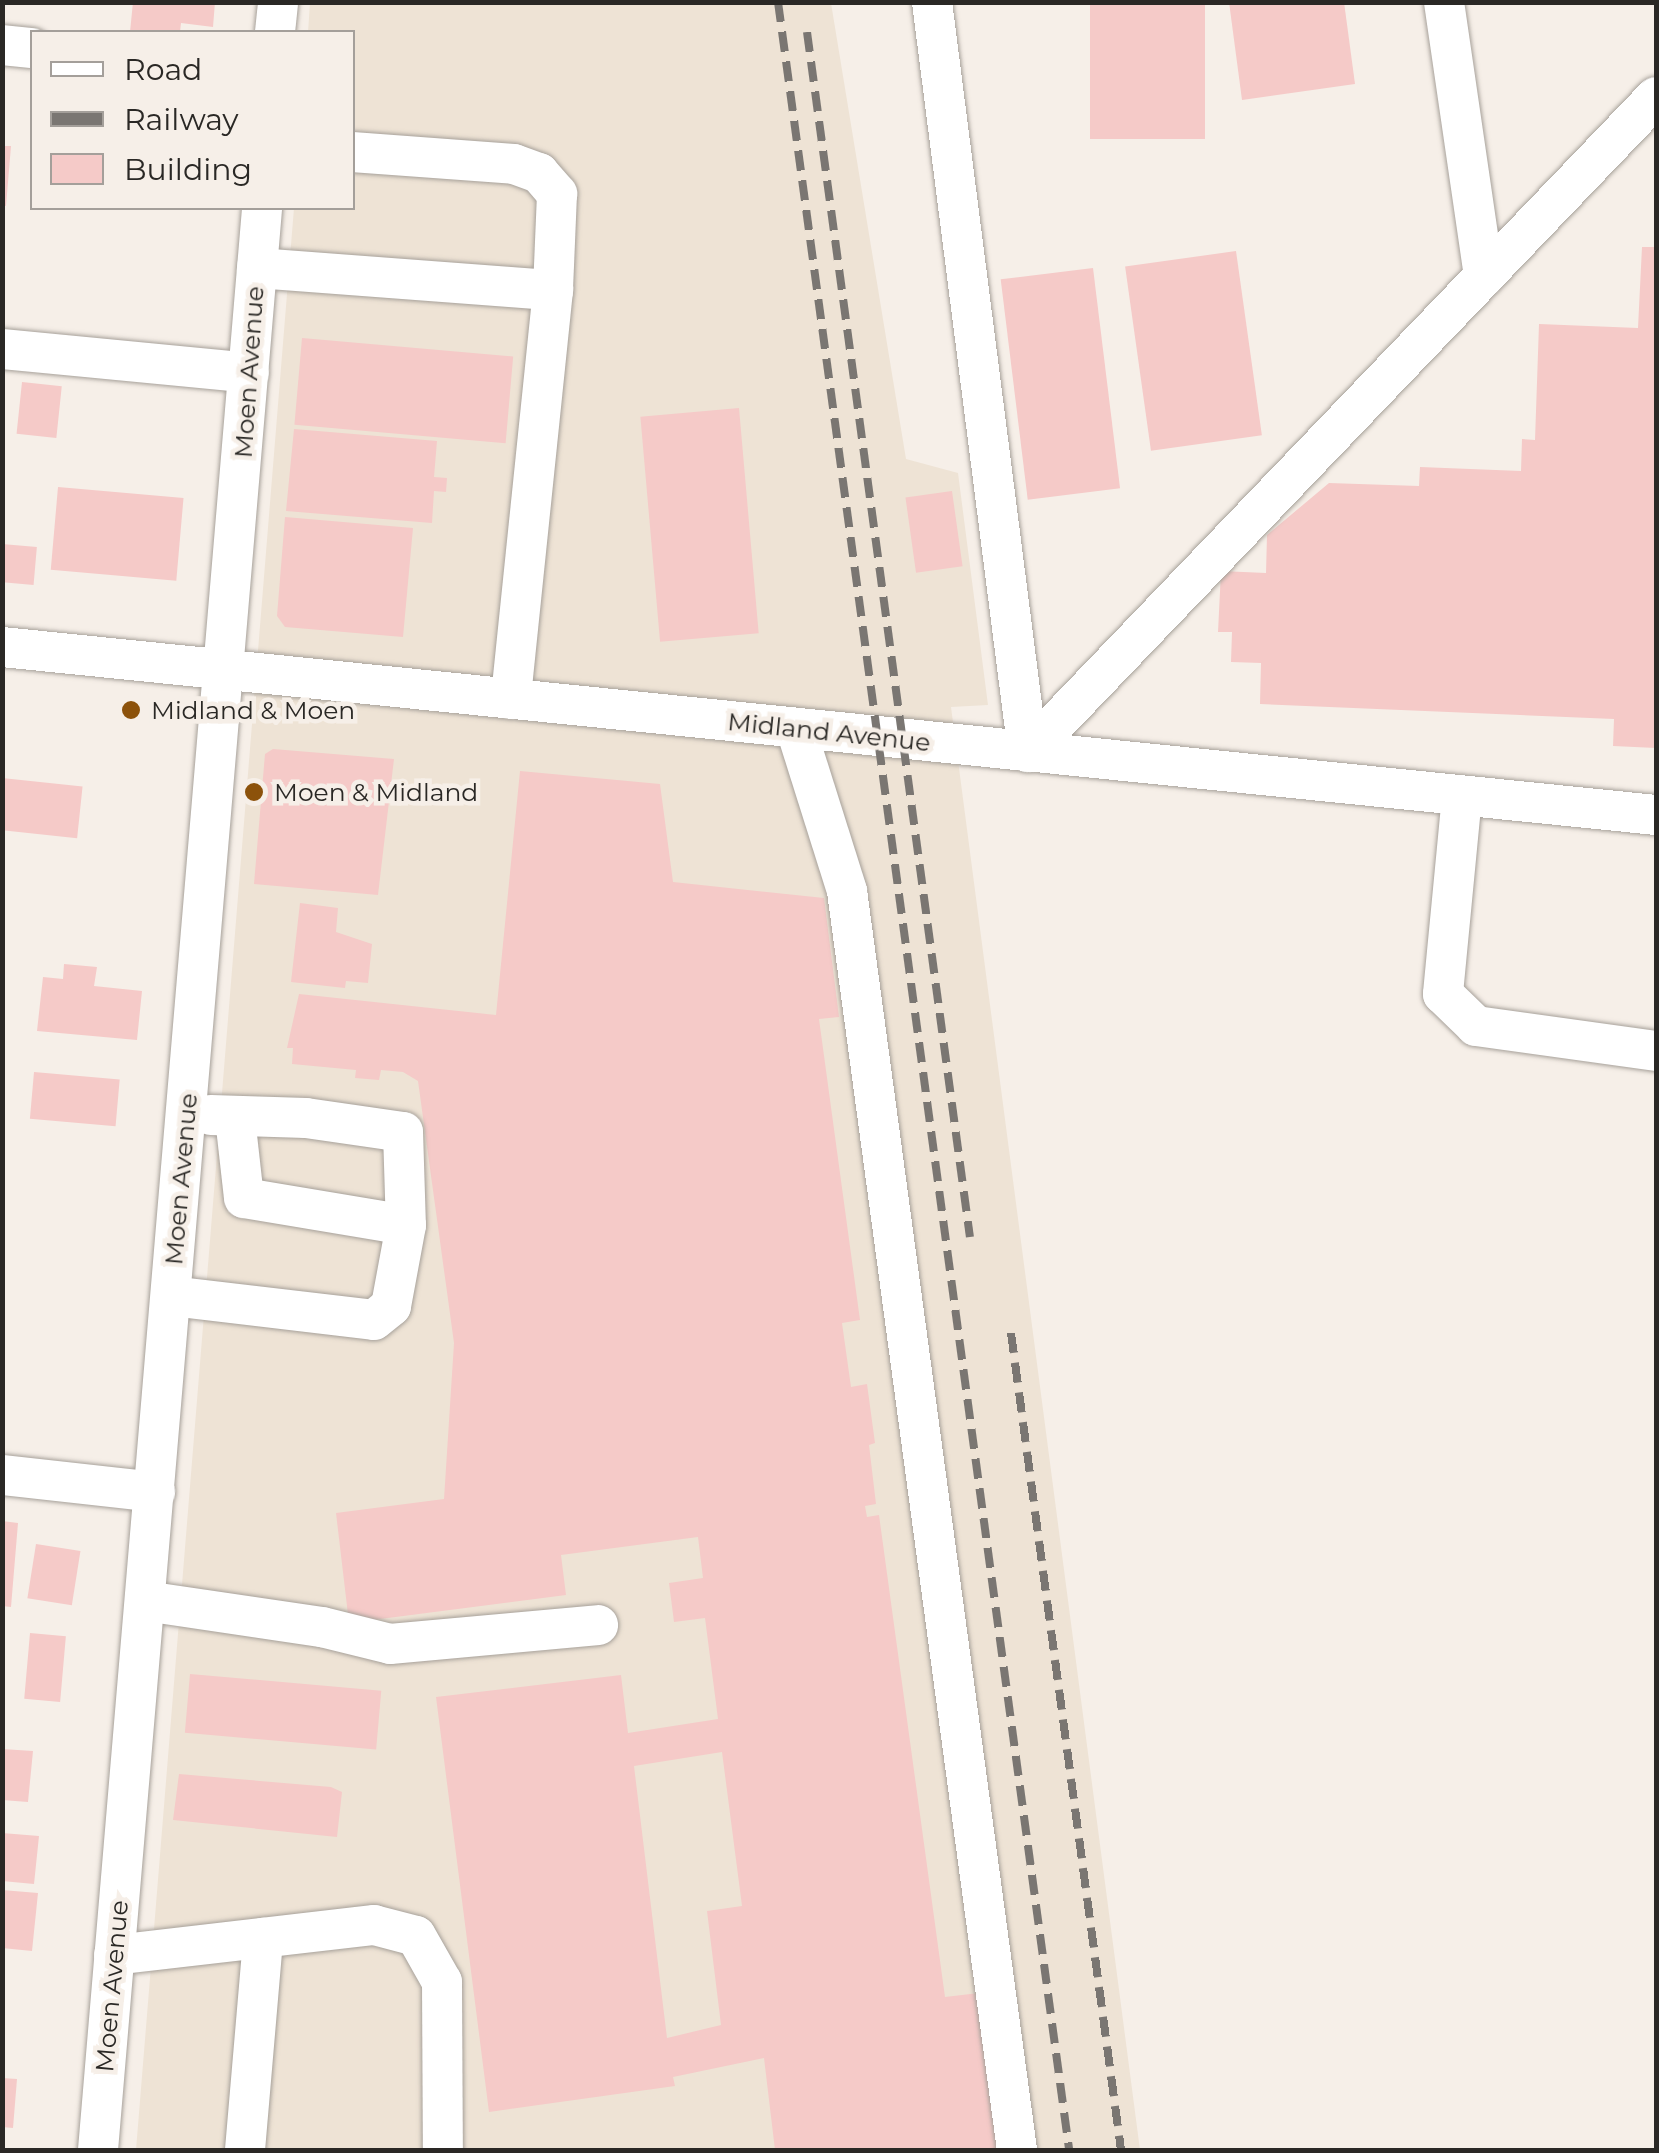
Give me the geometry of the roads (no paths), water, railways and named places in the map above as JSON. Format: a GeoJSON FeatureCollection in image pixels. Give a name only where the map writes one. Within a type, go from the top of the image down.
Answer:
{"type":"FeatureCollection","features":[{"type":"Feature","properties":{"kind":"street"},"geometry":{"type":"LineString","coordinates":[[275,30],[278,2]]}},
{"type":"Feature","properties":{"kind":"street"},"geometry":{"type":"LineString","coordinates":[[932,2],[1028,752]]}},
{"type":"Feature","properties":{"kind":"street"},"geometry":{"type":"LineString","coordinates":[[1444,2],[1484,276]]}},
{"type":"Feature","properties":{"kind":"street"},"geometry":{"type":"LineString","coordinates":[[2,45],[30,48]]}},
{"type":"Feature","properties":{"kind":"street"},"geometry":{"type":"LineString","coordinates":[[1028,752],[1656,97]]}},
{"type":"Feature","properties":{"kind":"street"},"geometry":{"type":"LineString","coordinates":[[355,152],[514,164],[540,173],[556,194],[553,290],[512,699]]}},
{"type":"Feature","properties":{"kind":"street","name":"Moen Avenue"},"geometry":{"type":"LineString","coordinates":[[98,2150],[262,210]]}},
{"type":"Feature","properties":{"kind":"street"},"geometry":{"type":"LineString","coordinates":[[257,268],[553,290]]}},
{"type":"Feature","properties":{"kind":"street"},"geometry":{"type":"LineString","coordinates":[[2,348],[248,373]]}},
{"type":"Feature","properties":{"kind":"street","name":"Midland Avenue"},"geometry":{"type":"LineString","coordinates":[[2,647],[1656,815]]}},
{"type":"Feature","properties":{"kind":"street"},"geometry":{"type":"LineString","coordinates":[[796,729],[847,891],[1017,2150]]}},
{"type":"Feature","properties":{"kind":"street"},"geometry":{"type":"LineString","coordinates":[[1462,796],[1443,994],[1476,1026],[1656,1051]]}},
{"type":"Feature","properties":{"kind":"street"},"geometry":{"type":"LineString","coordinates":[[171,1296],[374,1320],[391,1306],[406,1225],[404,1132],[306,1118],[235,1118],[187,1112]]}},
{"type":"Feature","properties":{"kind":"street"},"geometry":{"type":"LineString","coordinates":[[235,1118],[244,1198],[406,1225]]}},
{"type":"Feature","properties":{"kind":"street"},"geometry":{"type":"LineString","coordinates":[[2,1475],[154,1492]]}},
{"type":"Feature","properties":{"kind":"street"},"geometry":{"type":"LineString","coordinates":[[145,1601],[322,1627],[390,1644],[598,1625]]}},
{"type":"Feature","properties":{"kind":"street"},"geometry":{"type":"LineString","coordinates":[[114,1955],[374,1925],[416,1936],[442,1982],[443,2150]]}},
{"type":"Feature","properties":{"kind":"street"},"geometry":{"type":"LineString","coordinates":[[246,2150],[262,1938]]}},
{"type":"Feature","properties":{"kind":"railway"},"geometry":{"type":"LineString","coordinates":[[778,2],[1069,2150]]}},
{"type":"Feature","properties":{"kind":"railway"},"geometry":{"type":"LineString","coordinates":[[807,32],[970,1237]]}},
{"type":"Feature","properties":{"kind":"railway"},"geometry":{"type":"LineString","coordinates":[[1011,1333],[1121,2150]]}},
{"type":"Feature","properties":{"kind":"place","name":"Midland & Moen"},"geometry":{"type":"Point","coordinates":[131,710]}},
{"type":"Feature","properties":{"kind":"place","name":"Moen & Midland"},"geometry":{"type":"Point","coordinates":[254,792]}}]}
